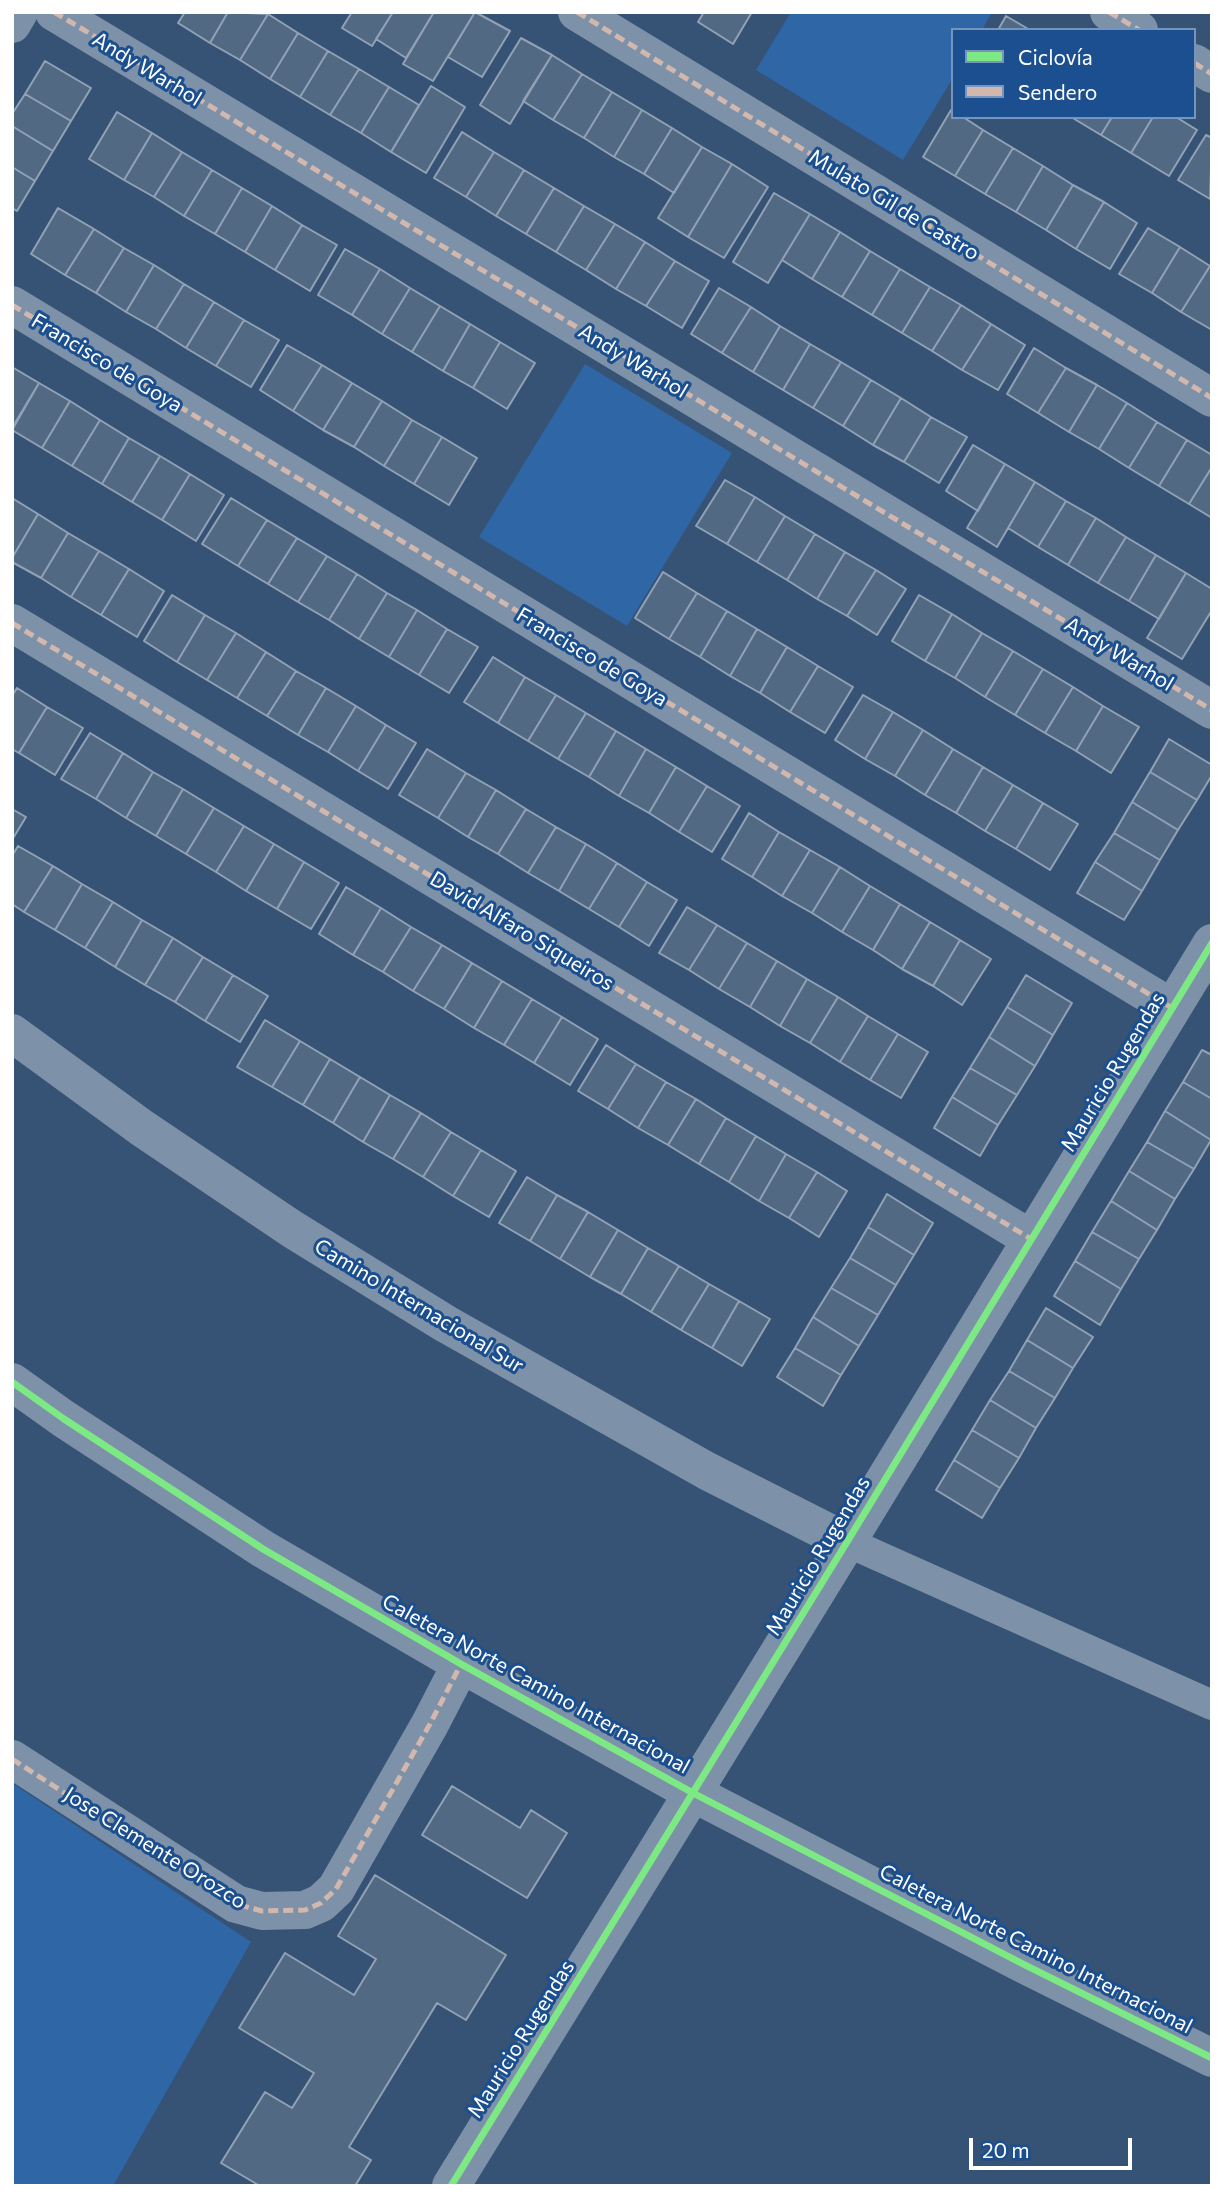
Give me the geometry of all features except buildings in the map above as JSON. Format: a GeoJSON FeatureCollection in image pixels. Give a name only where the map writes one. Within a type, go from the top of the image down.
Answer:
{"type":"FeatureCollection","features":[{"type":"Feature","properties":{"kind":"street"},"geometry":{"type":"LineString","coordinates":[[12,24],[19,12]]}},
{"type":"Feature","properties":{"kind":"street","name":"Andy Warhol"},"geometry":{"type":"LineString","coordinates":[[54,12],[1212,710]]}},
{"type":"Feature","properties":{"kind":"street","name":"Mulato Gil de Castro"},"geometry":{"type":"LineString","coordinates":[[577,12],[1212,398]]}},
{"type":"Feature","properties":{"kind":"street"},"geometry":{"type":"LineString","coordinates":[[1110,12],[1136,28]]}},
{"type":"Feature","properties":{"kind":"street"},"geometry":{"type":"LineString","coordinates":[[1196,64],[1212,74]]}},
{"type":"Feature","properties":{"kind":"street","name":"Francisco de Goya"},"geometry":{"type":"LineString","coordinates":[[12,305],[1172,1008]]}},
{"type":"Feature","properties":{"kind":"street","name":"David Alfaro Siqueiros"},"geometry":{"type":"LineString","coordinates":[[12,623],[1031,1240]]}},
{"type":"Feature","properties":{"kind":"street","name":"Mauricio Rugendas"},"geometry":{"type":"LineString","coordinates":[[451,2186],[1212,943]]}},
{"type":"Feature","properties":{"kind":"street","name":"Camino Internacional Sur"},"geometry":{"type":"LineString","coordinates":[[12,1034],[142,1128],[292,1229],[446,1324],[707,1471],[847,1542]]}},
{"type":"Feature","properties":{"kind":"street","name":"Caletera Norte Camino Internacional"},"geometry":{"type":"LineString","coordinates":[[12,1382],[263,1549],[461,1664],[693,1793],[1023,1964],[1212,2058]]}},
{"type":"Feature","properties":{"kind":"street","name":"Jose Clemente Orozco"},"geometry":{"type":"LineString","coordinates":[[12,1759],[236,1903],[262,1911],[305,1910],[321,1903],[335,1889],[430,1724],[461,1664]]}},
{"type":"Feature","properties":{"kind":"lane"},"geometry":{"type":"LineString","coordinates":[[847,1542],[1212,1704]]}},
{"type":"Feature","properties":{"kind":"shaded area"},"geometry":{"type":"Polygon","coordinates":[[[791,12],[992,12],[983,28],[951,28],[951,81],[903,160],[756,70],[791,12]]]}},
{"type":"Feature","properties":{"kind":"shaded area"},"geometry":{"type":"Polygon","coordinates":[[[585,364],[732,453],[627,626],[479,537],[585,364]]]}},
{"type":"Feature","properties":{"kind":"shaded area"},"geometry":{"type":"Polygon","coordinates":[[[12,1783],[251,1942],[113,2186],[12,2186],[12,1783]]]}},
{"type":"Feature","properties":{"kind":"marked path"},"geometry":{"type":"LineString","coordinates":[[54,12],[1212,710]]}},
{"type":"Feature","properties":{"kind":"marked path"},"geometry":{"type":"LineString","coordinates":[[577,12],[1212,398]]}},
{"type":"Feature","properties":{"kind":"marked path"},"geometry":{"type":"LineString","coordinates":[[1109,12],[1136,28]]}},
{"type":"Feature","properties":{"kind":"marked path"},"geometry":{"type":"LineString","coordinates":[[1196,64],[1212,74]]}},
{"type":"Feature","properties":{"kind":"marked path"},"geometry":{"type":"LineString","coordinates":[[12,305],[1172,1008]]}},
{"type":"Feature","properties":{"kind":"marked path"},"geometry":{"type":"LineString","coordinates":[[12,623],[1031,1239]]}},
{"type":"Feature","properties":{"kind":"marked path"},"geometry":{"type":"LineString","coordinates":[[12,1759],[236,1904],[262,1911],[305,1910],[321,1903],[336,1889],[461,1664]]}},
{"type":"Feature","properties":{"kind":"cycle path"},"geometry":{"type":"LineString","coordinates":[[451,2186],[1212,943]]}},
{"type":"Feature","properties":{"kind":"cycle path"},"geometry":{"type":"LineString","coordinates":[[12,1382],[263,1549],[461,1664],[693,1793],[1023,1964],[1212,2058]]}}]}
